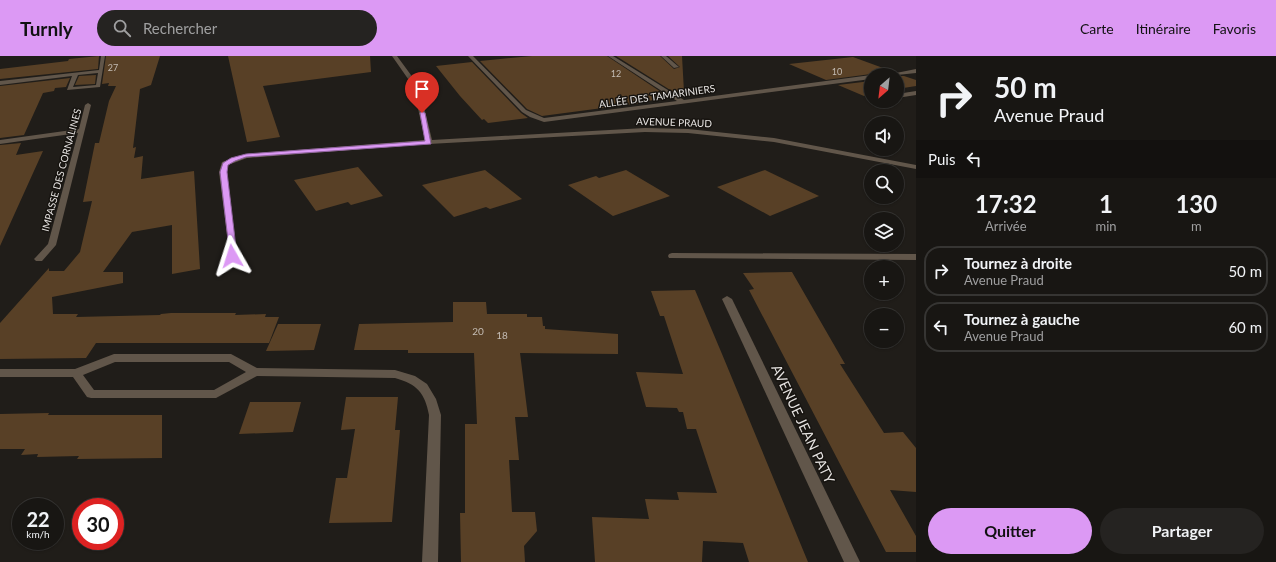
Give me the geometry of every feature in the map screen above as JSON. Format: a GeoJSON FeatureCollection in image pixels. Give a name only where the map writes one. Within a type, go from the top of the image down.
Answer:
{"type":"FeatureCollection","features":[{"type":"Feature","properties":{"kind":"street"},"geometry":{"type":"LineString","coordinates":[[76,74],[69,89],[98,86],[103,56]]}},
{"type":"Feature","properties":{"kind":"street"},"geometry":{"type":"LineString","coordinates":[[394,56],[416,86],[429,142]]}},
{"type":"Feature","properties":{"kind":"street","name":"ALLÉE DES TAMARINIERS"},"geometry":{"type":"LineString","coordinates":[[470,56],[524,111],[532,116],[544,120],[864,78]]}},
{"type":"Feature","properties":{"kind":"street"},"geometry":{"type":"LineString","coordinates":[[610,56],[682,101]]}},
{"type":"Feature","properties":{"kind":"street"},"geometry":{"type":"LineString","coordinates":[[663,56],[676,66]]}},
{"type":"Feature","properties":{"kind":"street"},"geometry":{"type":"LineString","coordinates":[[0,83],[101,71]]}},
{"type":"Feature","properties":{"kind":"street"},"geometry":{"type":"LineString","coordinates":[[904,73],[916,72]]}},
{"type":"Feature","properties":{"kind":"street"},"geometry":{"type":"LineString","coordinates":[[904,95],[916,93]]}},
{"type":"Feature","properties":{"kind":"street","name":"IMPASSE DES CORNALINES"},"geometry":{"type":"LineString","coordinates":[[39,259],[52,245],[88,105]]}},
{"type":"Feature","properties":{"kind":"street"},"geometry":{"type":"LineString","coordinates":[[0,142],[82,130]]}},
{"type":"Feature","properties":{"kind":"street","name":"AVENUE PRAUD"},"geometry":{"type":"LineString","coordinates":[[232,256],[223,172],[225,164],[246,156],[429,142],[645,130],[688,131],[774,140],[916,167]]}},
{"type":"Feature","properties":{"kind":"street"},"geometry":{"type":"LineString","coordinates":[[672,256],[916,257]]}},
{"type":"Feature","properties":{"kind":"street","name":"AVENUE JEAN PATY"},"geometry":{"type":"LineString","coordinates":[[727,299],[852,562]]}},
{"type":"Feature","properties":{"kind":"street"},"geometry":{"type":"LineString","coordinates":[[0,373],[76,373],[114,358],[231,358],[255,372],[381,373],[407,377],[420,384],[429,393],[434,403],[436,415],[430,562]]}},
{"type":"Feature","properties":{"kind":"street"},"geometry":{"type":"LineString","coordinates":[[76,373],[91,394],[216,394],[255,372]]}},
{"type":"Feature","properties":{"kind":"building"},"geometry":{"type":"Polygon","coordinates":[[[99,56],[98,69],[0,79],[0,69],[99,56]]]}},
{"type":"Feature","properties":{"kind":"building"},"geometry":{"type":"Polygon","coordinates":[[[106,56],[160,56],[151,85],[140,89],[133,148],[136,147],[134,158],[143,156],[141,179],[194,171],[200,269],[172,274],[172,225],[132,232],[103,272],[123,272],[123,283],[52,297],[53,314],[78,314],[76,317],[160,315],[171,313],[236,313],[235,315],[266,314],[265,317],[279,317],[269,343],[96,343],[86,358],[0,359],[0,323],[49,268],[49,271],[64,271],[80,252],[92,201],[83,202],[95,143],[99,143],[109,101],[116,86],[108,86],[109,83],[102,84],[106,56]]]}},
{"type":"Feature","properties":{"kind":"building"},"geometry":{"type":"Polygon","coordinates":[[[228,56],[370,56],[371,72],[263,86],[280,137],[247,142],[228,56]]]}},
{"type":"Feature","properties":{"kind":"building"},"geometry":{"type":"Polygon","coordinates":[[[532,56],[607,56],[664,94],[655,95],[661,99],[647,101],[648,102],[542,116],[527,109],[480,61],[532,56]]]}},
{"type":"Feature","properties":{"kind":"building"},"geometry":{"type":"Polygon","coordinates":[[[616,56],[660,56],[674,69],[680,67],[668,56],[682,56],[684,92],[675,93],[616,56]]]}},
{"type":"Feature","properties":{"kind":"building"},"geometry":{"type":"Polygon","coordinates":[[[853,57],[883,68],[864,68],[864,75],[826,80],[789,64],[853,57]]]}},
{"type":"Feature","properties":{"kind":"building"},"geometry":{"type":"Polygon","coordinates":[[[472,62],[521,113],[528,118],[488,123],[484,119],[482,120],[436,66],[472,62]]]}},
{"type":"Feature","properties":{"kind":"building"},"geometry":{"type":"Polygon","coordinates":[[[96,75],[95,84],[75,85],[79,76],[96,75]]]}},
{"type":"Feature","properties":{"kind":"building"},"geometry":{"type":"Polygon","coordinates":[[[904,76],[916,80],[916,86],[904,88],[904,76]]]}},
{"type":"Feature","properties":{"kind":"building"},"geometry":{"type":"Polygon","coordinates":[[[70,78],[66,87],[55,88],[54,91],[43,93],[24,135],[0,138],[0,86],[70,78]]]}},
{"type":"Feature","properties":{"kind":"building"},"geometry":{"type":"Polygon","coordinates":[[[864,82],[864,96],[838,85],[864,82]]]}},
{"type":"Feature","properties":{"kind":"building"},"geometry":{"type":"Polygon","coordinates":[[[21,143],[16,155],[43,151],[0,246],[0,145],[21,143]]]}},
{"type":"Feature","properties":{"kind":"building"},"geometry":{"type":"Polygon","coordinates":[[[358,167],[383,196],[351,205],[348,202],[316,211],[294,180],[358,167]]]}},
{"type":"Feature","properties":{"kind":"building"},"geometry":{"type":"Polygon","coordinates":[[[485,170],[522,199],[490,209],[486,207],[454,217],[422,185],[485,170]]]}},
{"type":"Feature","properties":{"kind":"building"},"geometry":{"type":"Polygon","coordinates":[[[626,170],[670,196],[613,216],[568,185],[596,176],[599,178],[626,170]]]}},
{"type":"Feature","properties":{"kind":"building"},"geometry":{"type":"Polygon","coordinates":[[[765,170],[819,196],[770,216],[717,187],[765,170]]]}},
{"type":"Feature","properties":{"kind":"building"},"geometry":{"type":"Polygon","coordinates":[[[792,272],[845,364],[840,364],[884,433],[903,432],[916,448],[916,492],[890,490],[916,536],[916,552],[886,552],[749,290],[754,289],[743,273],[792,272]]]}},
{"type":"Feature","properties":{"kind":"building"},"geometry":{"type":"Polygon","coordinates":[[[695,290],[808,562],[749,562],[743,543],[703,541],[702,562],[595,562],[592,517],[649,519],[645,499],[679,500],[677,492],[717,493],[696,429],[687,429],[683,412],[679,412],[677,408],[646,407],[636,372],[683,374],[664,316],[660,316],[651,291],[695,290]]]}},
{"type":"Feature","properties":{"kind":"building"},"geometry":{"type":"Polygon","coordinates":[[[453,302],[486,302],[487,314],[527,314],[527,317],[542,317],[543,326],[545,326],[545,329],[618,334],[618,354],[520,353],[528,417],[515,417],[519,460],[509,460],[512,512],[535,512],[537,531],[524,546],[525,562],[461,562],[460,513],[465,513],[465,424],[477,424],[474,353],[408,353],[408,350],[354,350],[359,324],[453,322],[453,302]]]}},
{"type":"Feature","properties":{"kind":"building"},"geometry":{"type":"Polygon","coordinates":[[[278,324],[321,324],[314,350],[266,351],[278,324]]]}},
{"type":"Feature","properties":{"kind":"building"},"geometry":{"type":"Polygon","coordinates":[[[346,397],[398,397],[395,430],[400,430],[392,522],[329,523],[336,478],[347,478],[355,429],[341,430],[346,397]]]}},
{"type":"Feature","properties":{"kind":"building"},"geometry":{"type":"Polygon","coordinates":[[[250,402],[301,402],[293,432],[239,434],[250,402]]]}},
{"type":"Feature","properties":{"kind":"building"},"geometry":{"type":"Polygon","coordinates":[[[49,413],[48,415],[162,415],[162,458],[77,459],[79,456],[37,457],[38,454],[21,455],[25,449],[0,449],[0,414],[49,413]]]}},
{"type":"Feature","properties":{"kind":"route"},"geometry":{"type":"LineString","coordinates":[[232,256],[223,172],[225,164],[246,156],[429,142],[422,113]]}}]}
